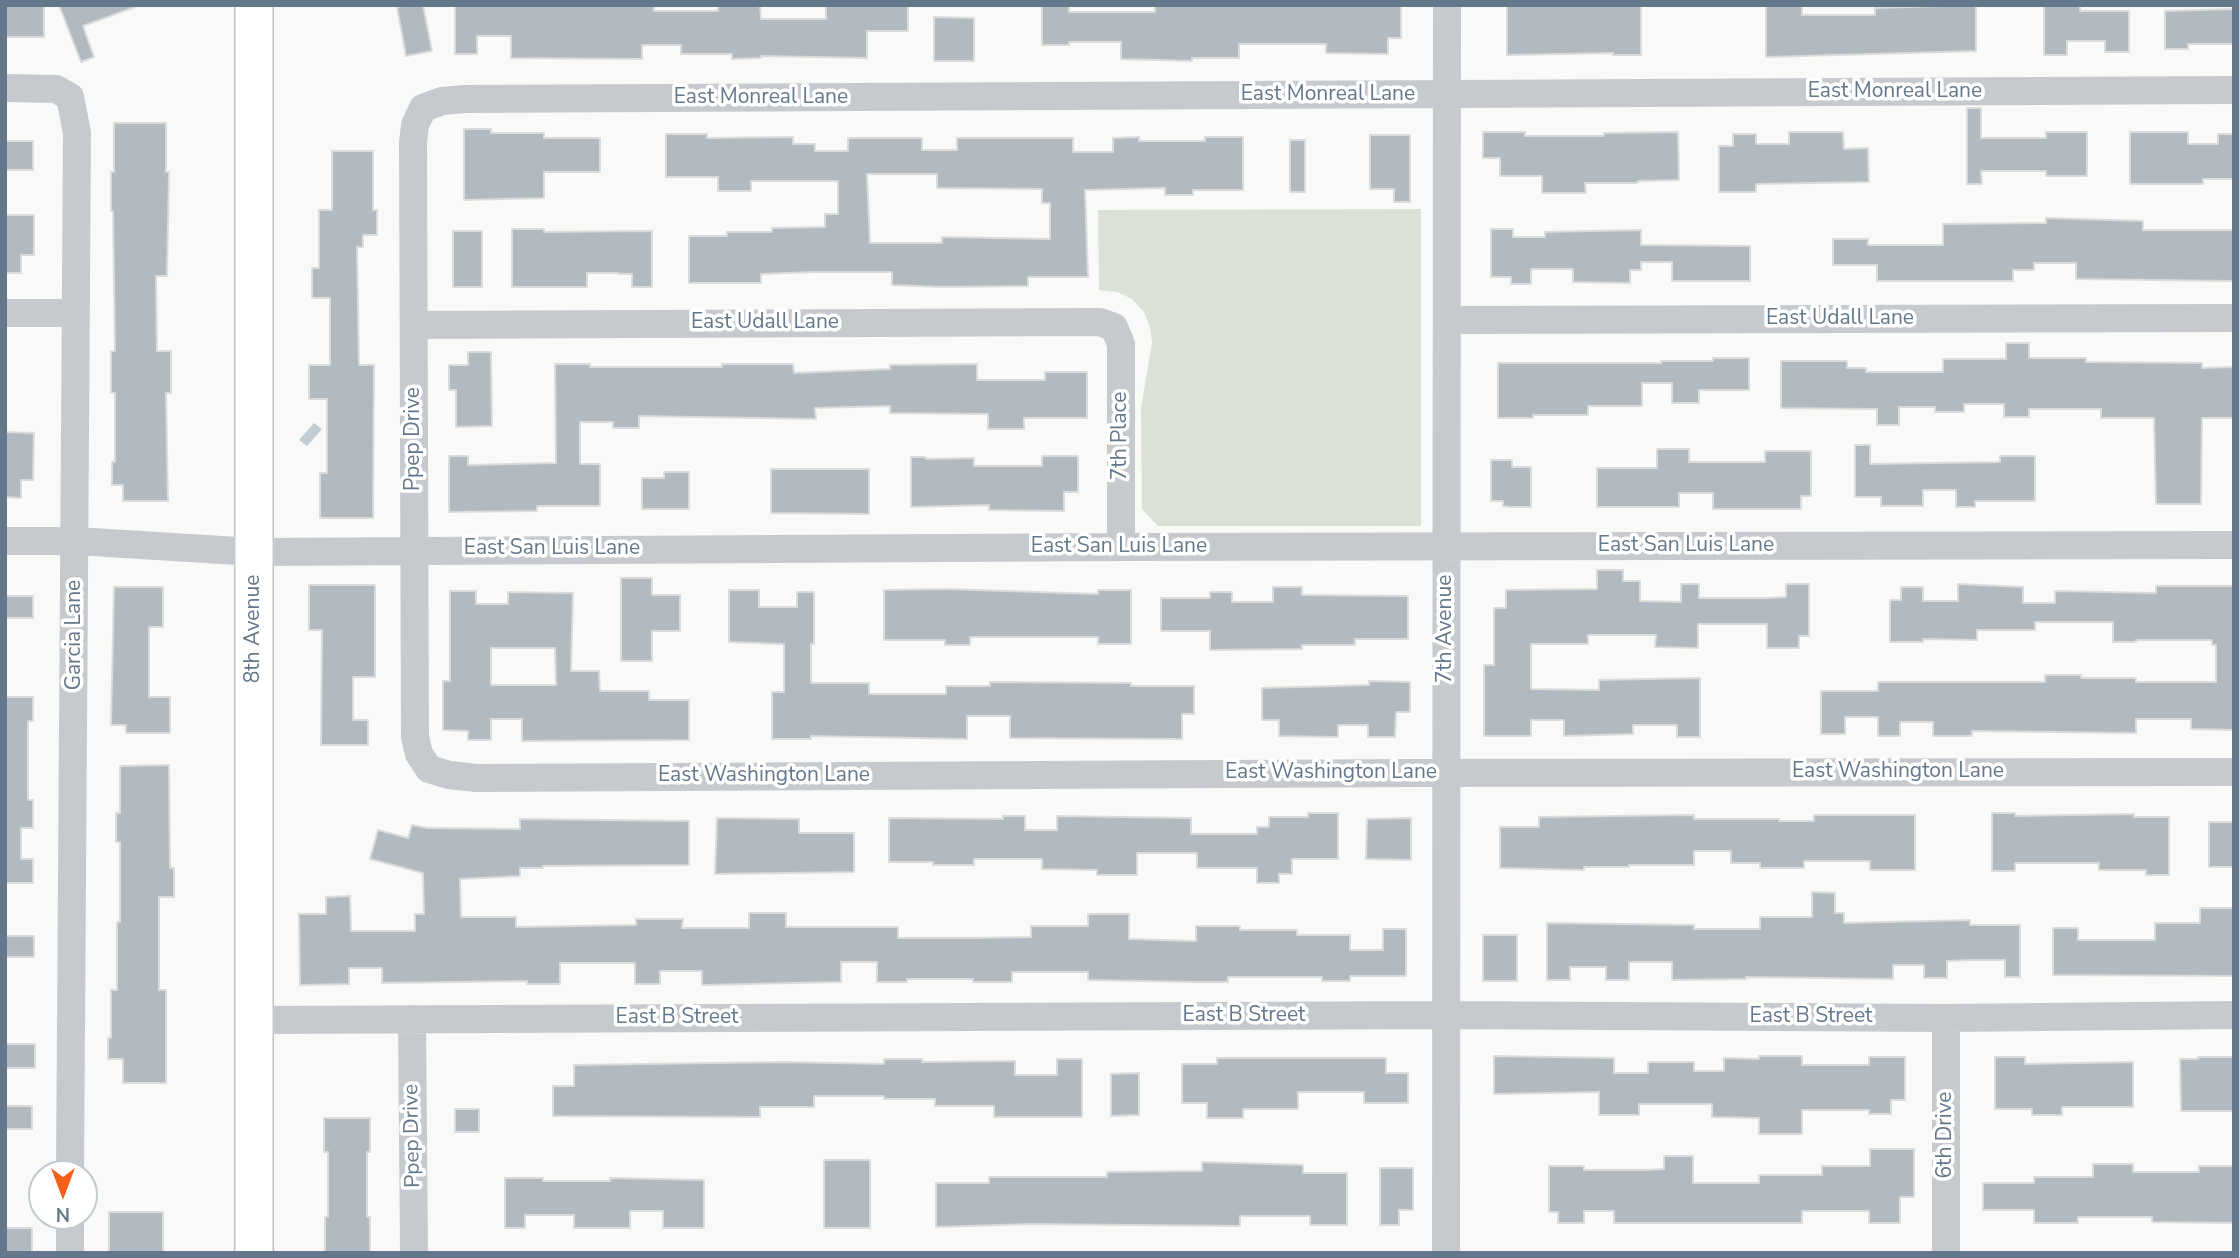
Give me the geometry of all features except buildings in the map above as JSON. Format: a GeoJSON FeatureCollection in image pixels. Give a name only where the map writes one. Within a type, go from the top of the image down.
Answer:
{"type":"FeatureCollection","features":[{"type":"Feature","properties":{"kind":"main road","name":"8th Avenue"},"geometry":{"type":"LineString","coordinates":[[254,5],[254,1253]]}},
{"type":"Feature","properties":{"kind":"street","name":"7th Avenue"},"geometry":{"type":"LineString","coordinates":[[1446,1253],[1447,5]]}},
{"type":"Feature","properties":{"kind":"street","name":"Garcia Lane"},"geometry":{"type":"LineString","coordinates":[[5,88],[56,89],[70,97],[77,133],[70,1160]]}},
{"type":"Feature","properties":{"kind":"street","name":"East Monreal Lane"},"geometry":{"type":"LineString","coordinates":[[423,108],[442,101],[464,99],[2234,90]]}},
{"type":"Feature","properties":{"kind":"street","name":"Ppep Drive"},"geometry":{"type":"LineString","coordinates":[[423,108],[415,125],[413,143],[415,737],[419,754],[429,769]]}},
{"type":"Feature","properties":{"kind":"street"},"geometry":{"type":"LineString","coordinates":[[5,313],[74,313]]}},
{"type":"Feature","properties":{"kind":"street","name":"East Udall Lane"},"geometry":{"type":"LineString","coordinates":[[1447,320],[2234,318]]}},
{"type":"Feature","properties":{"kind":"street","name":"East Udall Lane"},"geometry":{"type":"LineString","coordinates":[[415,325],[1087,321],[1114,327]]}},
{"type":"Feature","properties":{"kind":"street","name":"7th Place"},"geometry":{"type":"LineString","coordinates":[[1114,327],[1121,344],[1121,547]]}},
{"type":"Feature","properties":{"kind":"street","name":"East San Luis Lane"},"geometry":{"type":"LineString","coordinates":[[5,541],[76,541],[254,552],[2234,545]]}},
{"type":"Feature","properties":{"kind":"street","name":"East Washington Lane"},"geometry":{"type":"LineString","coordinates":[[429,769],[449,775],[476,778],[2234,772]]}},
{"type":"Feature","properties":{"kind":"street","name":"East B Street"},"geometry":{"type":"LineString","coordinates":[[254,1020],[2234,1015]]}},
{"type":"Feature","properties":{"kind":"street","name":"6th Drive"},"geometry":{"type":"LineString","coordinates":[[1946,1017],[1946,1253]]}},
{"type":"Feature","properties":{"kind":"street","name":"Ppep Drive"},"geometry":{"type":"LineString","coordinates":[[412,1020],[414,1253]]}},
{"type":"Feature","properties":{"kind":"street"},"geometry":{"type":"LineString","coordinates":[[70,1230],[70,1253]]}},
{"type":"Feature","properties":{"kind":"shaded area"},"geometry":{"type":"Polygon","coordinates":[[[1421,209],[1421,526],[1158,526],[1142,509],[1141,408],[1152,343],[1150,327],[1144,312],[1132,299],[1117,292],[1099,290],[1098,210],[1421,209]]]}},
{"type":"Feature","properties":{"kind":"shaded area"},"geometry":{"type":"Polygon","coordinates":[[[314,423],[322,429],[307,446],[299,440],[314,423]]]}}]}
